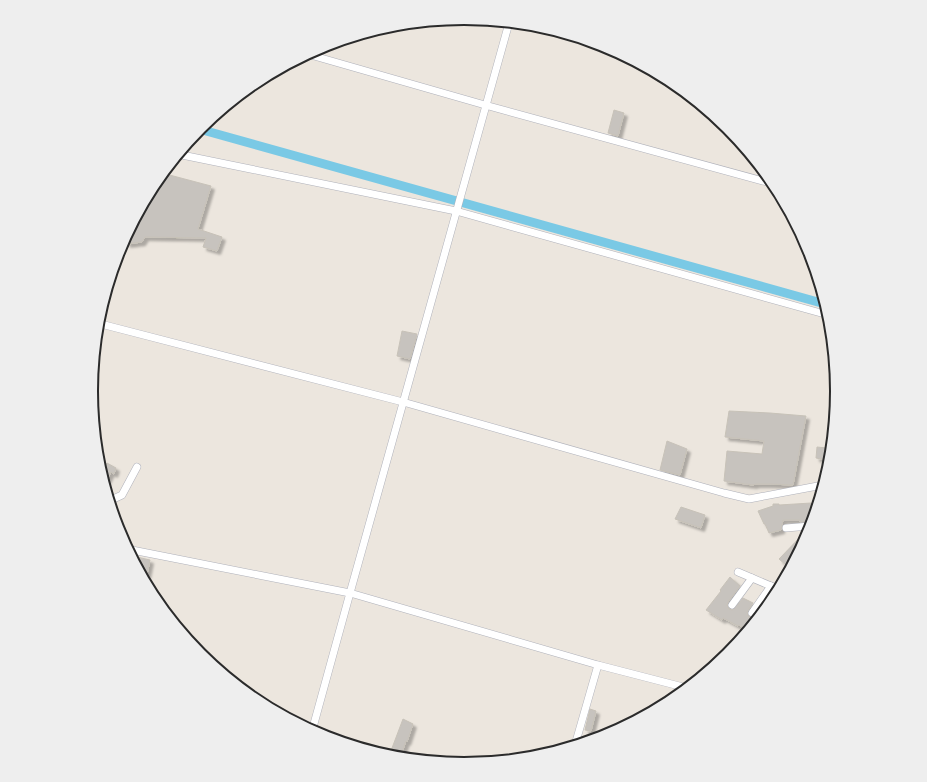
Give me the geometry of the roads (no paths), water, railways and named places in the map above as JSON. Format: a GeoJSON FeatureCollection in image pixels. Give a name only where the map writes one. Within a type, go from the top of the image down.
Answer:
{"type":"FeatureCollection","features":[{"type":"Feature","properties":{"kind":"street"},"geometry":{"type":"LineString","coordinates":[[314,725],[507,28]]}},
{"type":"Feature","properties":{"kind":"street"},"geometry":{"type":"LineString","coordinates":[[316,56],[485,105],[763,181]]}},
{"type":"Feature","properties":{"kind":"street"},"geometry":{"type":"LineString","coordinates":[[184,155],[456,211],[821,313]]}},
{"type":"Feature","properties":{"kind":"street"},"geometry":{"type":"LineString","coordinates":[[104,325],[403,402],[749,499],[817,486]]}},
{"type":"Feature","properties":{"kind":"street"},"geometry":{"type":"LineString","coordinates":[[114,499],[122,495],[137,467]]}},
{"type":"Feature","properties":{"kind":"street"},"geometry":{"type":"LineString","coordinates":[[786,528],[804,527]]}},
{"type":"Feature","properties":{"kind":"street"},"geometry":{"type":"LineString","coordinates":[[134,550],[350,593],[598,665],[679,686]]}},
{"type":"Feature","properties":{"kind":"street"},"geometry":{"type":"LineString","coordinates":[[738,572],[771,586],[752,613]]}},
{"type":"Feature","properties":{"kind":"street"},"geometry":{"type":"LineString","coordinates":[[732,605],[752,578]]}},
{"type":"Feature","properties":{"kind":"street"},"geometry":{"type":"LineString","coordinates":[[577,739],[598,665]]}},
{"type":"Feature","properties":{"kind":"waterway"},"geometry":{"type":"LineString","coordinates":[[206,131],[818,302]]}}]}
